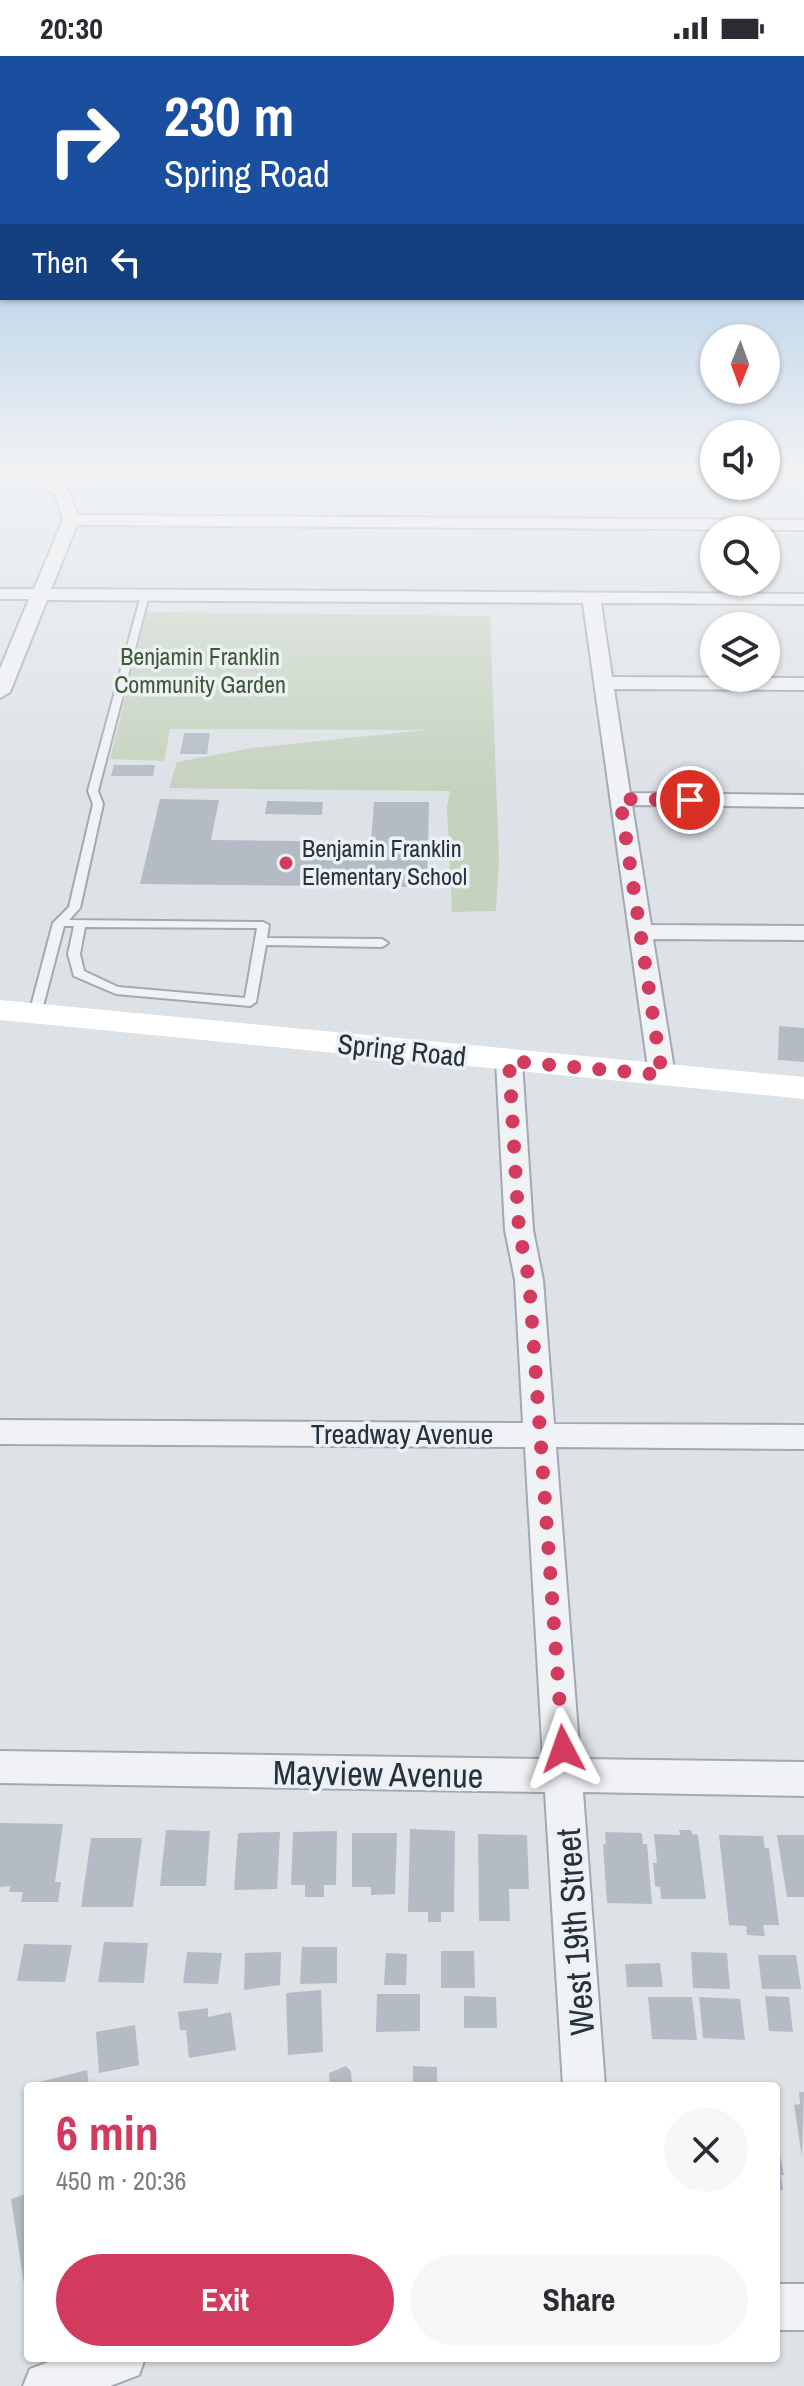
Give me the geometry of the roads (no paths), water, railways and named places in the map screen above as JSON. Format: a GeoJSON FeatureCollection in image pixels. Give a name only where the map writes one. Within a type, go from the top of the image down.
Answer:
{"type":"FeatureCollection","features":[{"type":"Feature","properties":{"kind":"street"},"geometry":{"type":"LineString","coordinates":[[0,692],[46,575]]}},
{"type":"Feature","properties":{"kind":"street"},"geometry":{"type":"LineString","coordinates":[[0,594],[804,599]]}},
{"type":"Feature","properties":{"kind":"street"},"geometry":{"type":"LineString","coordinates":[[591,598],[662,1075]]}},
{"type":"Feature","properties":{"kind":"street"},"geometry":{"type":"LineString","coordinates":[[604,683],[804,684]]}},
{"type":"Feature","properties":{"kind":"street"},"geometry":{"type":"LineString","coordinates":[[620,799],[804,801]]}},
{"type":"Feature","properties":{"kind":"street"},"geometry":{"type":"LineString","coordinates":[[643,932],[804,933]]}},
{"type":"Feature","properties":{"kind":"street","name":"Spring Road"},"geometry":{"type":"LineString","coordinates":[[17,1012],[804,1088]]}},
{"type":"Feature","properties":{"kind":"street","name":"West 19th Street"},"geometry":{"type":"LineString","coordinates":[[509,1061],[519,1230],[529,1280],[584,2082]]}},
{"type":"Feature","properties":{"kind":"street","name":"Treadway Avenue"},"geometry":{"type":"LineString","coordinates":[[0,1432],[804,1437]]}},
{"type":"Feature","properties":{"kind":"street","name":"Mayview Avenue"},"geometry":{"type":"LineString","coordinates":[[0,1767],[804,1779]]}},
{"type":"Feature","properties":{"kind":"street"},"geometry":{"type":"LineString","coordinates":[[780,2307],[804,2307]]}},
{"type":"Feature","properties":{"kind":"street"},"geometry":{"type":"LineString","coordinates":[[47,2386],[111,2362]]}},
{"type":"Feature","properties":{"kind":"lane"},"geometry":{"type":"LineString","coordinates":[[17,1012],[59,923],[74,908],[98,804],[93,791],[145,595]]}},
{"type":"Feature","properties":{"kind":"lane"},"geometry":{"type":"LineString","coordinates":[[59,923],[80,923],[263,925],[250,1002],[116,990],[78,973],[74,954],[80,923]]}},
{"type":"Feature","properties":{"kind":"lane"},"geometry":{"type":"LineString","coordinates":[[261,941],[382,943]]}},
{"type":"Feature","properties":{"kind":"place","name":"Benjamin Franklin Elementary School"},"geometry":{"type":"Point","coordinates":[286,863]}},
{"type":"Feature","properties":{"kind":"park label","name":"Benjamin Franklin Community Garden"},"geometry":{"type":"Point","coordinates":[200,671]}}]}
